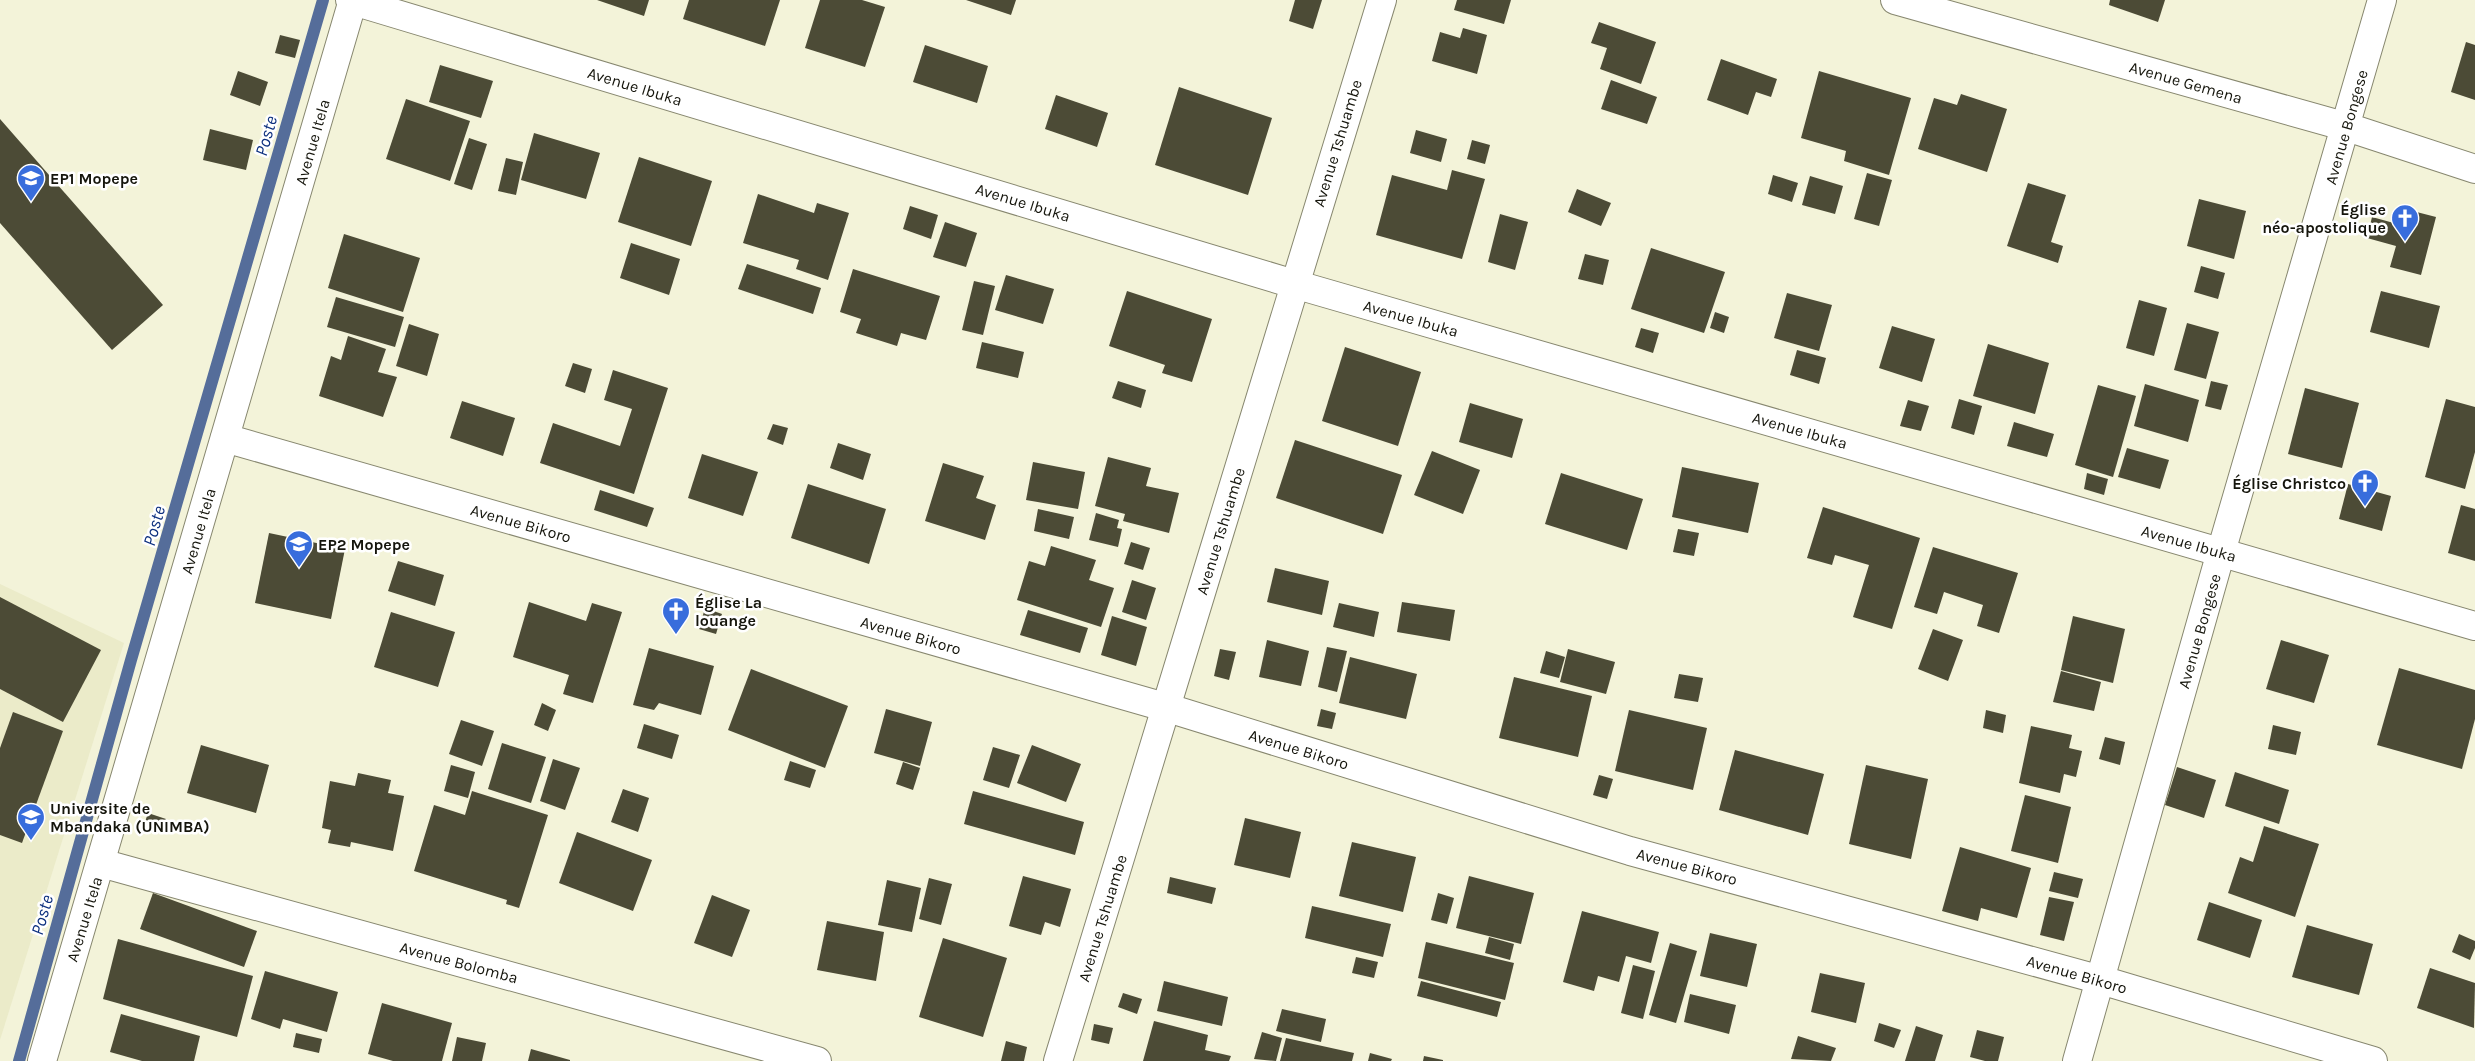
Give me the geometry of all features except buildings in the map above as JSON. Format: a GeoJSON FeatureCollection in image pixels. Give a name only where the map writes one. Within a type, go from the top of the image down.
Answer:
{"type":"FeatureCollection","features":[{"type":"Feature","properties":{"kind":"street","name":"Avenue Ibuka"},"geometry":{"type":"LineString","coordinates":[[352,0],[1294,284],[2475,626]]}},
{"type":"Feature","properties":{"kind":"street","name":"Avenue Itela"},"geometry":{"type":"LineString","coordinates":[[42,1061],[352,0]]}},
{"type":"Feature","properties":{"kind":"street","name":"Avenue Tshuambe"},"geometry":{"type":"LineString","coordinates":[[1058,1061],[1168,708],[1294,284],[1382,0]]}},
{"type":"Feature","properties":{"kind":"street","name":"Avenue Gemena"},"geometry":{"type":"LineString","coordinates":[[1895,0],[2347,127],[2475,169]]}},
{"type":"Feature","properties":{"kind":"street","name":"Avenue Bongese"},"geometry":{"type":"LineString","coordinates":[[2077,1061],[2221,552],[2347,127],[2382,0]]}},
{"type":"Feature","properties":{"kind":"street","name":"Avenue Bikoro"},"geometry":{"type":"LineString","coordinates":[[225,438],[1168,708],[1630,851],[2101,980],[2373,1061]]}},
{"type":"Feature","properties":{"kind":"street","name":"Avenue Bolomba"},"geometry":{"type":"LineString","coordinates":[[101,863],[817,1061]]}},
{"type":"Feature","properties":{"kind":"shaded area","name":"Universite de Mbandaka (UNIMBA)"},"geometry":{"type":"Polygon","coordinates":[[[0,584],[124,643],[0,1040],[0,584]]]}},
{"type":"Feature","properties":{"kind":"waterway","name":"Poste"},"geometry":{"type":"LineString","coordinates":[[19,1061],[131,660],[323,0]]}},
{"type":"Feature","properties":{"kind":"place","name":"EP1 Mopepe"},"geometry":{"type":"Point","coordinates":[31,202]}},
{"type":"Feature","properties":{"kind":"place","name":"Église néo-apostolique"},"geometry":{"type":"Point","coordinates":[2405,242]}},
{"type":"Feature","properties":{"kind":"place","name":"Église Christco"},"geometry":{"type":"Point","coordinates":[2365,507]}},
{"type":"Feature","properties":{"kind":"place","name":"EP2 Mopepe"},"geometry":{"type":"Point","coordinates":[299,568]}},
{"type":"Feature","properties":{"kind":"place","name":"Église La louange"},"geometry":{"type":"Point","coordinates":[676,635]}},
{"type":"Feature","properties":{"kind":"place","name":"Universite de Mbandaka (UNIMBA)"},"geometry":{"type":"Point","coordinates":[31,841]}}]}
